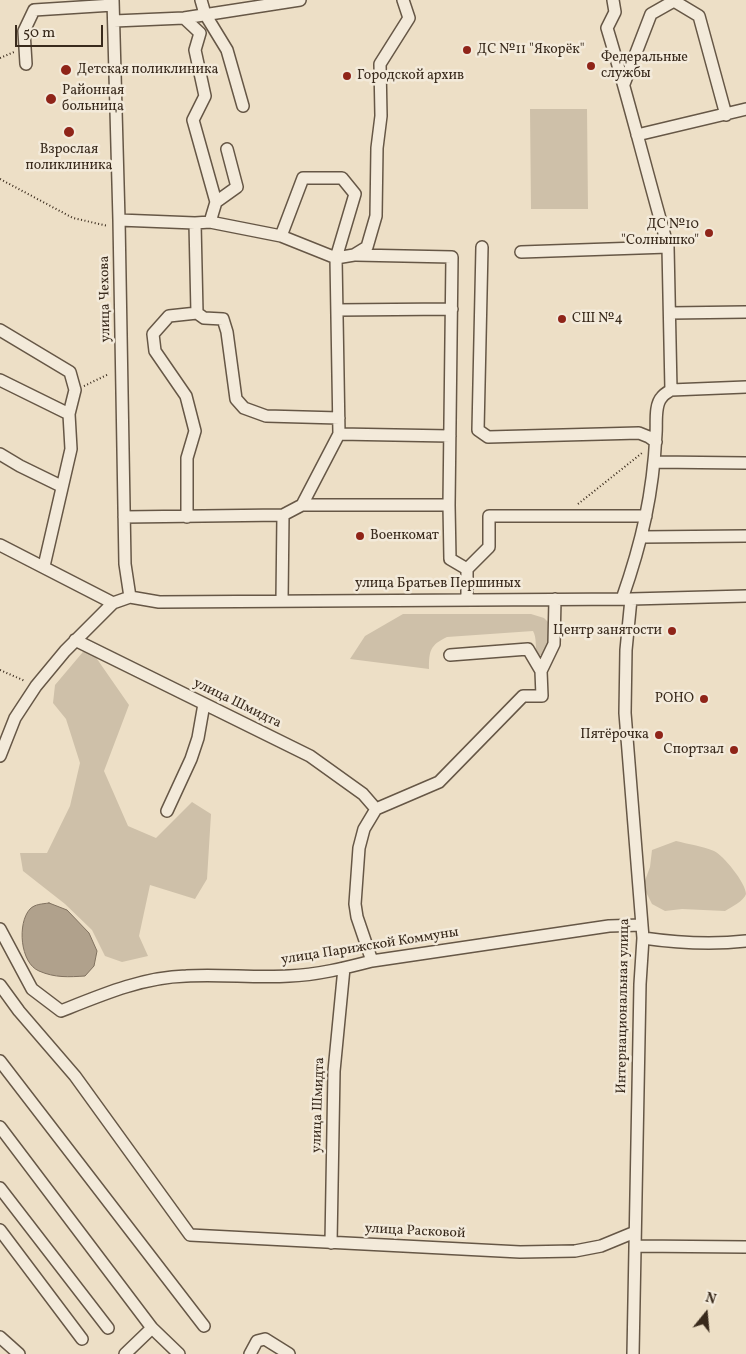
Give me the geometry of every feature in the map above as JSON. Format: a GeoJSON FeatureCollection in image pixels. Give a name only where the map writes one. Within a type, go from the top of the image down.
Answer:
{"type":"FeatureCollection","features":[{"type":"Feature","properties":{"kind":"street"},"geometry":{"type":"LineString","coordinates":[[201,0],[205,14],[227,50],[243,106]]}},
{"type":"Feature","properties":{"kind":"street"},"geometry":{"type":"LineString","coordinates":[[114,21],[184,18],[300,0]]}},
{"type":"Feature","properties":{"kind":"street"},"geometry":{"type":"LineString","coordinates":[[354,254],[366,247],[376,216],[377,148],[381,116],[380,64],[409,18],[403,0]]}},
{"type":"Feature","properties":{"kind":"street"},"geometry":{"type":"LineString","coordinates":[[613,0],[615,12],[607,28],[668,247],[671,390],[746,387]]}},
{"type":"Feature","properties":{"kind":"street"},"geometry":{"type":"LineString","coordinates":[[624,84],[651,14],[674,0],[699,16],[726,115]]}},
{"type":"Feature","properties":{"kind":"street"},"geometry":{"type":"LineString","coordinates":[[26,64],[24,31],[34,10],[67,4],[113,2]]}},
{"type":"Feature","properties":{"kind":"street","name":"улица Чехова"},"geometry":{"type":"LineString","coordinates":[[113,2],[125,564],[130,598]]}},
{"type":"Feature","properties":{"kind":"street"},"geometry":{"type":"LineString","coordinates":[[184,18],[200,33],[195,50],[205,96],[193,120],[216,202],[210,222]]}},
{"type":"Feature","properties":{"kind":"street"},"geometry":{"type":"LineString","coordinates":[[637,136],[746,109]]}},
{"type":"Feature","properties":{"kind":"street"},"geometry":{"type":"LineString","coordinates":[[216,202],[238,187],[227,149]]}},
{"type":"Feature","properties":{"kind":"street"},"geometry":{"type":"LineString","coordinates":[[281,236],[303,178],[342,178],[355,194],[336,258],[339,434],[302,505]]}},
{"type":"Feature","properties":{"kind":"street"},"geometry":{"type":"LineString","coordinates":[[119,224],[210,222],[281,236],[336,258],[354,254],[452,256],[450,559],[467,569]]}},
{"type":"Feature","properties":{"kind":"street"},"geometry":{"type":"LineString","coordinates":[[195,223],[197,314]]}},
{"type":"Feature","properties":{"kind":"street"},"geometry":{"type":"LineString","coordinates":[[482,247],[478,430],[488,437],[640,433],[656,442]]}},
{"type":"Feature","properties":{"kind":"street"},"geometry":{"type":"LineString","coordinates":[[521,252],[668,247]]}},
{"type":"Feature","properties":{"kind":"street"},"geometry":{"type":"LineString","coordinates":[[337,310],[452,309]]}},
{"type":"Feature","properties":{"kind":"street"},"geometry":{"type":"LineString","coordinates":[[670,313],[746,312]]}},
{"type":"Feature","properties":{"kind":"street"},"geometry":{"type":"LineString","coordinates":[[187,517],[187,458],[195,431],[186,396],[155,351],[154,334],[169,316],[197,314],[204,318],[222,319],[227,332],[236,399],[244,408],[266,416],[339,418]]}},
{"type":"Feature","properties":{"kind":"street"},"geometry":{"type":"LineString","coordinates":[[0,330],[70,372],[75,390],[69,414],[71,448],[44,566]]}},
{"type":"Feature","properties":{"kind":"street"},"geometry":{"type":"LineString","coordinates":[[0,380],[69,414]]}},
{"type":"Feature","properties":{"kind":"street","name":"Интернациональная улица"},"geometry":{"type":"LineString","coordinates":[[634,1354],[640,984],[643,938],[625,713],[626,599],[642,537],[655,462],[658,406],[661,397],[671,390]]}},
{"type":"Feature","properties":{"kind":"street"},"geometry":{"type":"LineString","coordinates":[[339,434],[450,436]]}},
{"type":"Feature","properties":{"kind":"street"},"geometry":{"type":"LineString","coordinates":[[0,454],[61,486]]}},
{"type":"Feature","properties":{"kind":"street"},"geometry":{"type":"LineString","coordinates":[[655,462],[746,463]]}},
{"type":"Feature","properties":{"kind":"street"},"geometry":{"type":"LineString","coordinates":[[124,517],[283,515],[302,505],[449,505]]}},
{"type":"Feature","properties":{"kind":"street"},"geometry":{"type":"LineString","coordinates":[[282,600],[283,515]]}},
{"type":"Feature","properties":{"kind":"street"},"geometry":{"type":"LineString","coordinates":[[467,599],[467,569],[489,547],[489,516],[646,516]]}},
{"type":"Feature","properties":{"kind":"street"},"geometry":{"type":"LineString","coordinates":[[642,537],[746,536]]}},
{"type":"Feature","properties":{"kind":"street"},"geometry":{"type":"LineString","coordinates":[[0,545],[113,603]]}},
{"type":"Feature","properties":{"kind":"street","name":"улица Братьев Першиных"},"geometry":{"type":"LineString","coordinates":[[130,598],[160,602],[626,599],[746,596]]}},
{"type":"Feature","properties":{"kind":"street"},"geometry":{"type":"LineString","coordinates":[[0,756],[15,718],[36,686],[75,640],[113,603],[130,598]]}},
{"type":"Feature","properties":{"kind":"street"},"geometry":{"type":"LineString","coordinates":[[372,961],[356,917],[355,904],[359,848],[364,829],[376,809],[439,782],[523,696],[542,696],[542,670],[554,644],[555,599]]}},
{"type":"Feature","properties":{"kind":"street","name":"улица Шмидта"},"geometry":{"type":"LineString","coordinates":[[75,640],[310,756],[363,794],[376,809]]}},
{"type":"Feature","properties":{"kind":"street"},"geometry":{"type":"LineString","coordinates":[[450,655],[528,649],[542,670]]}},
{"type":"Feature","properties":{"kind":"street"},"geometry":{"type":"LineString","coordinates":[[167,810],[198,738],[204,704]]}},
{"type":"Feature","properties":{"kind":"street","name":"улица Парижской Коммуны"},"geometry":{"type":"LineString","coordinates":[[0,929],[32,990],[61,1011],[97,997],[153,980],[186,976],[291,976],[344,968],[372,961],[609,926],[642,925]]}},
{"type":"Feature","properties":{"kind":"street"},"geometry":{"type":"LineString","coordinates":[[643,938],[682,943],[716,944],[746,941]]}},
{"type":"Feature","properties":{"kind":"street","name":"улица Шмидта"},"geometry":{"type":"LineString","coordinates":[[331,1243],[334,1070],[344,968]]}},
{"type":"Feature","properties":{"kind":"street","name":"улица Расковой"},"geometry":{"type":"LineString","coordinates":[[0,985],[19,1011],[75,1076],[190,1235],[520,1252],[574,1251],[601,1246],[635,1232]]}},
{"type":"Feature","properties":{"kind":"street"},"geometry":{"type":"LineString","coordinates":[[0,1061],[204,1326]]}},
{"type":"Feature","properties":{"kind":"street"},"geometry":{"type":"LineString","coordinates":[[0,1127],[152,1328],[179,1354]]}},
{"type":"Feature","properties":{"kind":"street"},"geometry":{"type":"LineString","coordinates":[[0,1188],[108,1328]]}},
{"type":"Feature","properties":{"kind":"street"},"geometry":{"type":"LineString","coordinates":[[0,1230],[82,1339]]}},
{"type":"Feature","properties":{"kind":"street"},"geometry":{"type":"LineString","coordinates":[[635,1246],[746,1246]]}},
{"type":"Feature","properties":{"kind":"street"},"geometry":{"type":"LineString","coordinates":[[125,1354],[152,1328]]}},
{"type":"Feature","properties":{"kind":"street"},"geometry":{"type":"LineString","coordinates":[[0,1337],[19,1354]]}},
{"type":"Feature","properties":{"kind":"street"},"geometry":{"type":"LineString","coordinates":[[250,1354],[257,1342],[266,1339],[290,1354]]}},
{"type":"Feature","properties":{"kind":"path"},"geometry":{"type":"LineString","coordinates":[[0,58],[24,46]]}},
{"type":"Feature","properties":{"kind":"path"},"geometry":{"type":"LineString","coordinates":[[0,179],[73,218],[119,224]]}},
{"type":"Feature","properties":{"kind":"path"},"geometry":{"type":"LineString","coordinates":[[75,390],[122,368]]}},
{"type":"Feature","properties":{"kind":"path"},"geometry":{"type":"LineString","coordinates":[[578,504],[656,442]]}},
{"type":"Feature","properties":{"kind":"path"},"geometry":{"type":"LineString","coordinates":[[0,670],[36,686]]}},
{"type":"Feature","properties":{"kind":"shaded area"},"geometry":{"type":"Polygon","coordinates":[[[530,109],[587,109],[588,209],[531,209],[530,109]]]}},
{"type":"Feature","properties":{"kind":"shaded area"},"geometry":{"type":"Polygon","coordinates":[[[403,614],[531,614],[544,618],[552,626],[549,645],[544,655],[537,655],[533,631],[447,637],[437,643],[432,649],[429,658],[429,669],[350,659],[365,636],[403,614]]]}},
{"type":"Feature","properties":{"kind":"shaded area"},"geometry":{"type":"Polygon","coordinates":[[[88,646],[129,705],[104,771],[128,826],[156,838],[192,802],[211,814],[207,879],[195,899],[150,885],[139,936],[148,956],[122,962],[105,956],[92,930],[65,904],[23,871],[20,853],[47,853],[70,806],[80,763],[66,719],[53,703],[55,685],[88,646]]]}},
{"type":"Feature","properties":{"kind":"shaded area"},"geometry":{"type":"Polygon","coordinates":[[[676,841],[714,851],[723,858],[745,889],[746,894],[743,899],[725,911],[682,909],[665,911],[652,904],[643,886],[650,867],[652,850],[676,841]]]}},
{"type":"Feature","properties":{"kind":"shaded area"},"geometry":{"type":"Polygon","coordinates":[[[49,903],[67,910],[89,933],[97,951],[94,966],[85,976],[51,975],[39,971],[33,967],[24,952],[22,933],[26,915],[34,906],[49,903]]]}},
{"type":"Feature","properties":{"kind":"place","name":"ДС №11 \"Якорёк\""},"geometry":{"type":"Point","coordinates":[467,50]}},
{"type":"Feature","properties":{"kind":"place","name":"Федеральные службы"},"geometry":{"type":"Point","coordinates":[591,66]}},
{"type":"Feature","properties":{"kind":"place","name":"Детская поликлиника"},"geometry":{"type":"Point","coordinates":[66,70]}},
{"type":"Feature","properties":{"kind":"place","name":"Городской архив"},"geometry":{"type":"Point","coordinates":[347,76]}},
{"type":"Feature","properties":{"kind":"place","name":"Районная больница"},"geometry":{"type":"Point","coordinates":[51,99]}},
{"type":"Feature","properties":{"kind":"place","name":"Взрослая поликлиника"},"geometry":{"type":"Point","coordinates":[69,132]}},
{"type":"Feature","properties":{"kind":"place","name":"ДС №10 \"Солнышко\""},"geometry":{"type":"Point","coordinates":[709,233]}},
{"type":"Feature","properties":{"kind":"place","name":"СШ №4"},"geometry":{"type":"Point","coordinates":[562,319]}},
{"type":"Feature","properties":{"kind":"place","name":"Военкомат"},"geometry":{"type":"Point","coordinates":[360,536]}},
{"type":"Feature","properties":{"kind":"place","name":"Центр занятости"},"geometry":{"type":"Point","coordinates":[672,631]}},
{"type":"Feature","properties":{"kind":"place","name":"РОНО"},"geometry":{"type":"Point","coordinates":[704,699]}},
{"type":"Feature","properties":{"kind":"place","name":"Пятёрочка"},"geometry":{"type":"Point","coordinates":[659,735]}},
{"type":"Feature","properties":{"kind":"place","name":"Спортзал"},"geometry":{"type":"Point","coordinates":[734,750]}}]}
